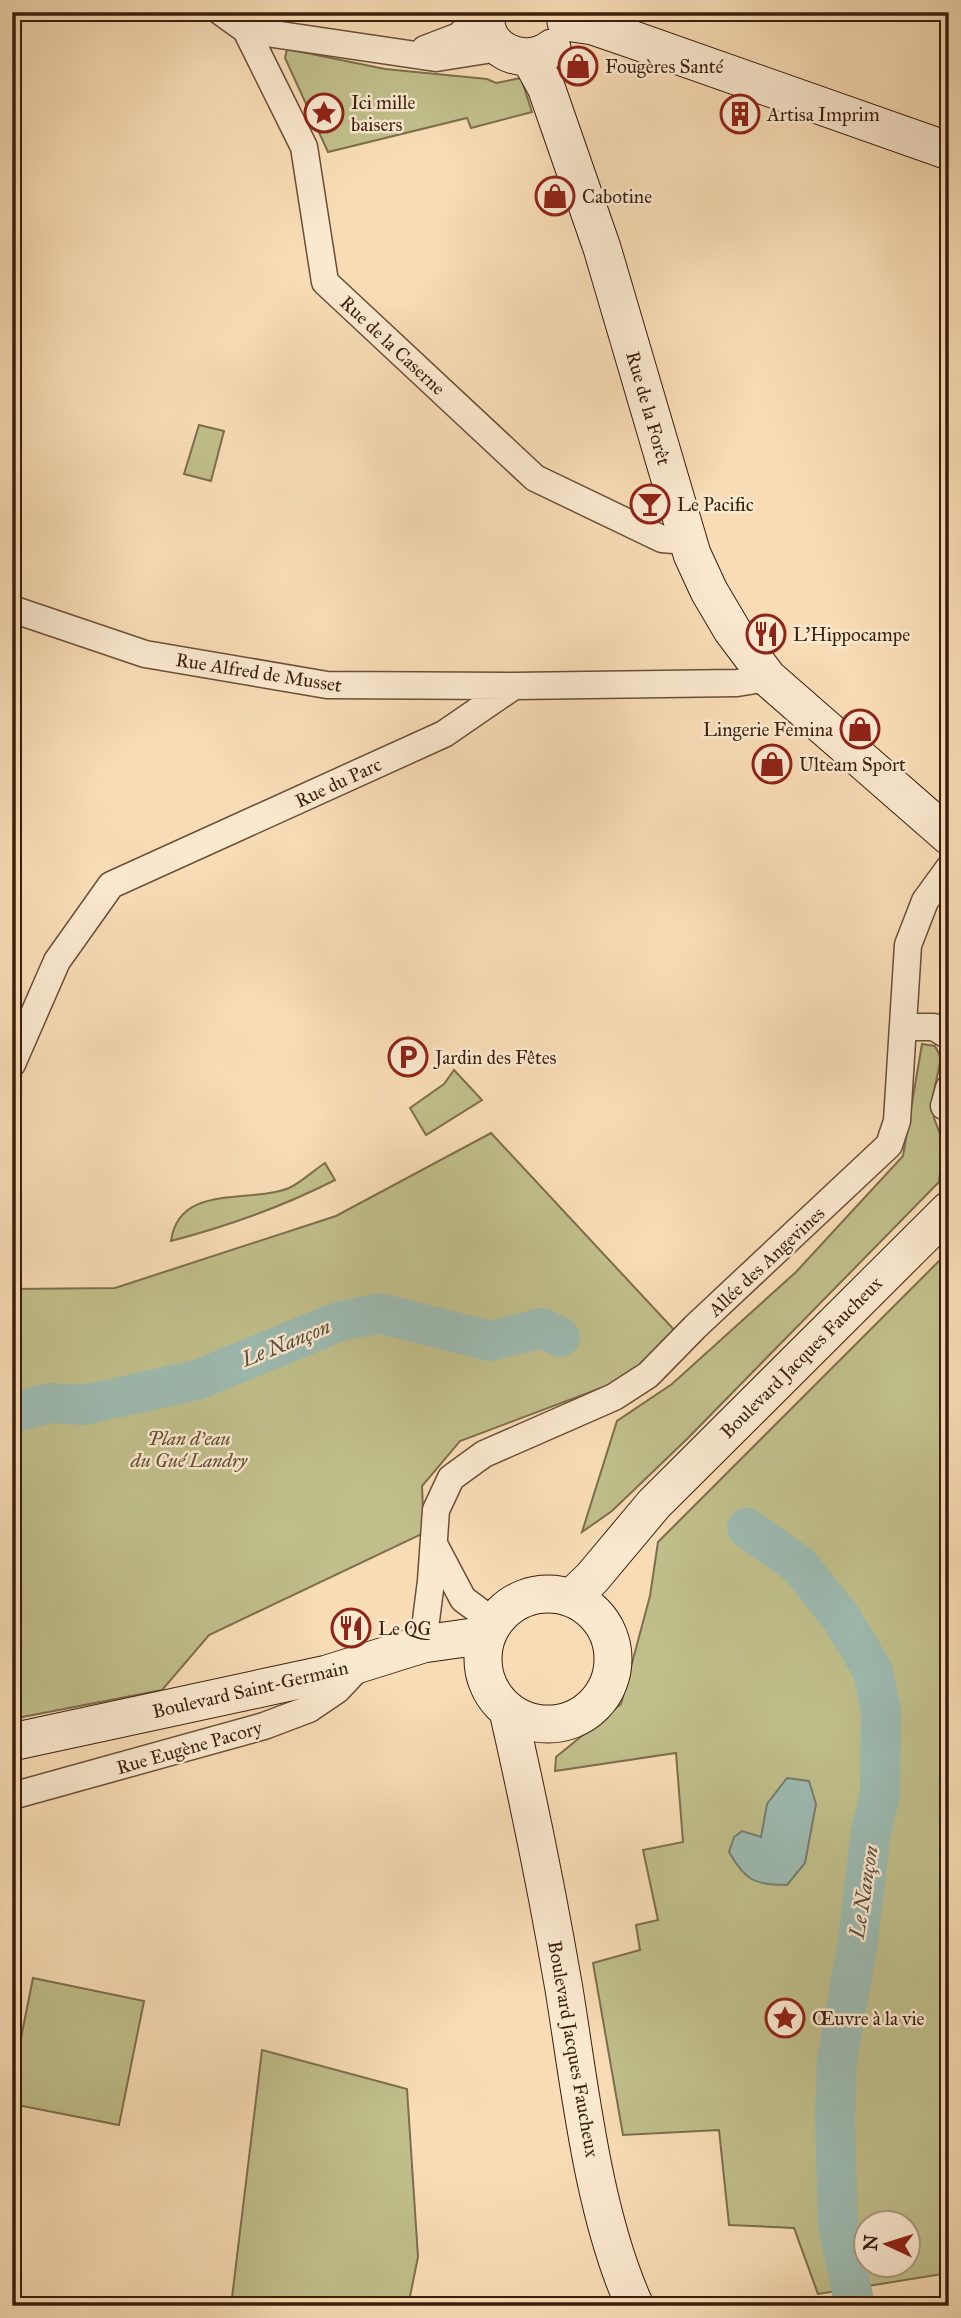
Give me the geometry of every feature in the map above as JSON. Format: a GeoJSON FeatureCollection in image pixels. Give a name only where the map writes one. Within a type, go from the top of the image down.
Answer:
{"type":"FeatureCollection","features":[{"type":"Feature","properties":{"kind":"main road","name":"Rue de la Forêt"},"geometry":{"type":"LineString","coordinates":[[484,12],[487,29],[515,53],[546,87],[602,248],[687,536],[709,591],[732,629],[768,678],[949,836]]}},
{"type":"Feature","properties":{"kind":"main road"},"geometry":{"type":"LineString","coordinates":[[515,53],[550,50],[563,33],[566,17],[949,151]]}},
{"type":"Feature","properties":{"kind":"main road","name":"Boulevard Jacques Faucheux"},"geometry":{"type":"LineString","coordinates":[[571,1598],[592,1578],[653,1504],[949,1210]]}},
{"type":"Feature","properties":{"kind":"main road","name":"Boulevard Jacques Faucheux"},"geometry":{"type":"LineString","coordinates":[[600,1620],[627,1549],[653,1504]]}},
{"type":"Feature","properties":{"kind":"main road"},"geometry":{"type":"LineString","coordinates":[[550,1594],[571,1598],[587,1607],[600,1620],[610,1638],[613,1659],[610,1680],[600,1699],[586,1713],[566,1722],[545,1725],[532,1723],[508,1711],[493,1694],[484,1673],[483,1654],[491,1628],[509,1606],[528,1597],[550,1594]]}},
{"type":"Feature","properties":{"kind":"main road","name":"Boulevard Saint-Germain"},"geometry":{"type":"LineString","coordinates":[[12,1742],[340,1673],[423,1644],[491,1628]]}},
{"type":"Feature","properties":{"kind":"main road"},"geometry":{"type":"LineString","coordinates":[[340,1673],[422,1660],[449,1660],[484,1673]]}},
{"type":"Feature","properties":{"kind":"main road","name":"Boulevard Jacques Faucheux"},"geometry":{"type":"LineString","coordinates":[[508,1711],[526,1788],[607,2224],[635,2306]]}},
{"type":"Feature","properties":{"kind":"main road","name":"Boulevard Jacques Faucheux"},"geometry":{"type":"LineString","coordinates":[[526,1788],[535,1750],[545,1725]]}},
{"type":"Feature","properties":{"kind":"street"},"geometry":{"type":"LineString","coordinates":[[410,54],[458,36],[484,12]]}},
{"type":"Feature","properties":{"kind":"street"},"geometry":{"type":"LineString","coordinates":[[222,13],[246,30],[436,58],[515,53]]}},
{"type":"Feature","properties":{"kind":"street","name":"Rue de la Caserne"},"geometry":{"type":"LineString","coordinates":[[246,30],[304,147],[325,282],[535,478],[662,539],[674,540],[687,536]]}},
{"type":"Feature","properties":{"kind":"street","name":"Rue Alfred de Musset"},"geometry":{"type":"LineString","coordinates":[[12,609],[145,654],[327,685],[514,686]]}},
{"type":"Feature","properties":{"kind":"street"},"geometry":{"type":"LineString","coordinates":[[514,686],[737,683],[768,678]]}},
{"type":"Feature","properties":{"kind":"street","name":"Rue du Parc"},"geometry":{"type":"LineString","coordinates":[[12,1064],[57,961],[111,884],[444,733],[514,686]]}},
{"type":"Feature","properties":{"kind":"street","name":"Allée des Angevines"},"geometry":{"type":"LineString","coordinates":[[423,1644],[436,1510],[451,1478],[484,1454],[614,1397],[648,1375],[695,1327],[889,1145],[897,1121],[908,945],[925,901],[949,868]]}},
{"type":"Feature","properties":{"kind":"street"},"geometry":{"type":"LineString","coordinates":[[903,1027],[934,1027],[949,1036]]}},
{"type":"Feature","properties":{"kind":"street"},"geometry":{"type":"LineString","coordinates":[[434,1545],[463,1599],[491,1628]]}},
{"type":"Feature","properties":{"kind":"street","name":"Rue Eugène Pacory"},"geometry":{"type":"LineString","coordinates":[[12,1796],[264,1726],[309,1709],[337,1690],[340,1673]]}},
{"type":"Feature","properties":{"kind":"green space"},"geometry":{"type":"Polygon","coordinates":[[[287,49],[385,69],[487,79],[496,83],[521,78],[532,112],[471,128],[467,118],[328,152],[285,58],[287,49]]]}},
{"type":"Feature","properties":{"kind":"green space"},"geometry":{"type":"Polygon","coordinates":[[[199,425],[224,431],[211,481],[184,474],[199,425]]]}},
{"type":"Feature","properties":{"kind":"green space"},"geometry":{"type":"Polygon","coordinates":[[[922,1044],[935,1046],[941,1058],[933,1096],[934,1118],[943,1142],[939,1182],[688,1438],[612,1511],[582,1532],[617,1421],[672,1384],[796,1272],[903,1156],[922,1044]]]}},
{"type":"Feature","properties":{"kind":"green space"},"geometry":{"type":"Polygon","coordinates":[[[454,1070],[482,1100],[426,1135],[410,1108],[444,1084],[454,1070]]]}},
{"type":"Feature","properties":{"kind":"green space","name":"Plan d'eau du Gué Landry"},"geometry":{"type":"Polygon","coordinates":[[[491,1133],[677,1333],[625,1379],[460,1441],[422,1486],[424,1533],[209,1635],[162,1690],[12,1719],[12,1289],[115,1288],[336,1216],[491,1133]]]}},
{"type":"Feature","properties":{"kind":"green space"},"geometry":{"type":"Polygon","coordinates":[[[325,1163],[335,1180],[255,1215],[171,1241],[177,1223],[187,1210],[218,1199],[289,1188],[325,1163]]]}},
{"type":"Feature","properties":{"kind":"green space"},"geometry":{"type":"Polygon","coordinates":[[[949,1251],[949,2273],[922,2277],[922,2210],[852,2210],[852,2280],[905,2280],[818,2294],[794,2228],[729,2225],[719,2130],[623,2135],[593,1963],[640,1950],[636,1925],[658,1920],[643,1850],[683,1842],[676,1753],[555,1771],[556,1757],[621,1704],[650,1596],[658,1542],[949,1251]]]}},
{"type":"Feature","properties":{"kind":"green space"},"geometry":{"type":"Polygon","coordinates":[[[33,1978],[144,2001],[119,2125],[12,2104],[12,2083],[33,1978]]]}},
{"type":"Feature","properties":{"kind":"green space"},"geometry":{"type":"Polygon","coordinates":[[[262,2050],[407,2089],[418,2257],[408,2306],[231,2306],[262,2050]]]}},
{"type":"Feature","properties":{"kind":"water"},"geometry":{"type":"Polygon","coordinates":[[[787,1778],[809,1781],[816,1804],[805,1863],[787,1885],[766,1884],[746,1875],[729,1852],[734,1837],[742,1831],[761,1837],[767,1804],[787,1778]]]}},
{"type":"Feature","properties":{"kind":"water"},"geometry":{"type":"Polygon","coordinates":[[[786,1999],[797,2004],[802,2015],[797,2026],[786,2031],[775,2026],[770,2015],[775,2004],[786,1999]]]}},
{"type":"Feature","properties":{"kind":"waterway","name":"Le Nançon"},"geometry":{"type":"LineString","coordinates":[[12,1413],[49,1403],[84,1405],[197,1380],[338,1322],[379,1313],[490,1341],[542,1328],[560,1337]]}},
{"type":"Feature","properties":{"kind":"waterway","name":"Le Nançon"},"geometry":{"type":"LineString","coordinates":[[747,1528],[799,1565],[842,1619],[873,1671],[881,1711],[880,1795],[871,1831],[857,1948],[837,2059],[835,2116],[838,2225],[855,2306]]}},
{"type":"Feature","properties":{"kind":"place","name":"Fougères Santé"},"geometry":{"type":"Point","coordinates":[578,66]}},
{"type":"Feature","properties":{"kind":"place","name":"Ici mille baisers"},"geometry":{"type":"Point","coordinates":[324,113]}},
{"type":"Feature","properties":{"kind":"place","name":"Artisa Imprim"},"geometry":{"type":"Point","coordinates":[740,114]}},
{"type":"Feature","properties":{"kind":"place","name":"Cabotine"},"geometry":{"type":"Point","coordinates":[555,196]}},
{"type":"Feature","properties":{"kind":"place","name":"Le Pacific"},"geometry":{"type":"Point","coordinates":[650,504]}},
{"type":"Feature","properties":{"kind":"place","name":"L'Hippocampe"},"geometry":{"type":"Point","coordinates":[766,634]}},
{"type":"Feature","properties":{"kind":"place","name":"Lingerie Femina"},"geometry":{"type":"Point","coordinates":[860,729]}},
{"type":"Feature","properties":{"kind":"place","name":"Ulteam Sport"},"geometry":{"type":"Point","coordinates":[772,764]}},
{"type":"Feature","properties":{"kind":"place","name":"Jardin des Fêtes"},"geometry":{"type":"Point","coordinates":[408,1057]}},
{"type":"Feature","properties":{"kind":"place","name":"Le QG"},"geometry":{"type":"Point","coordinates":[351,1628]}},
{"type":"Feature","properties":{"kind":"place","name":"Œuvre à la vie"},"geometry":{"type":"Point","coordinates":[785,2018]}}]}
